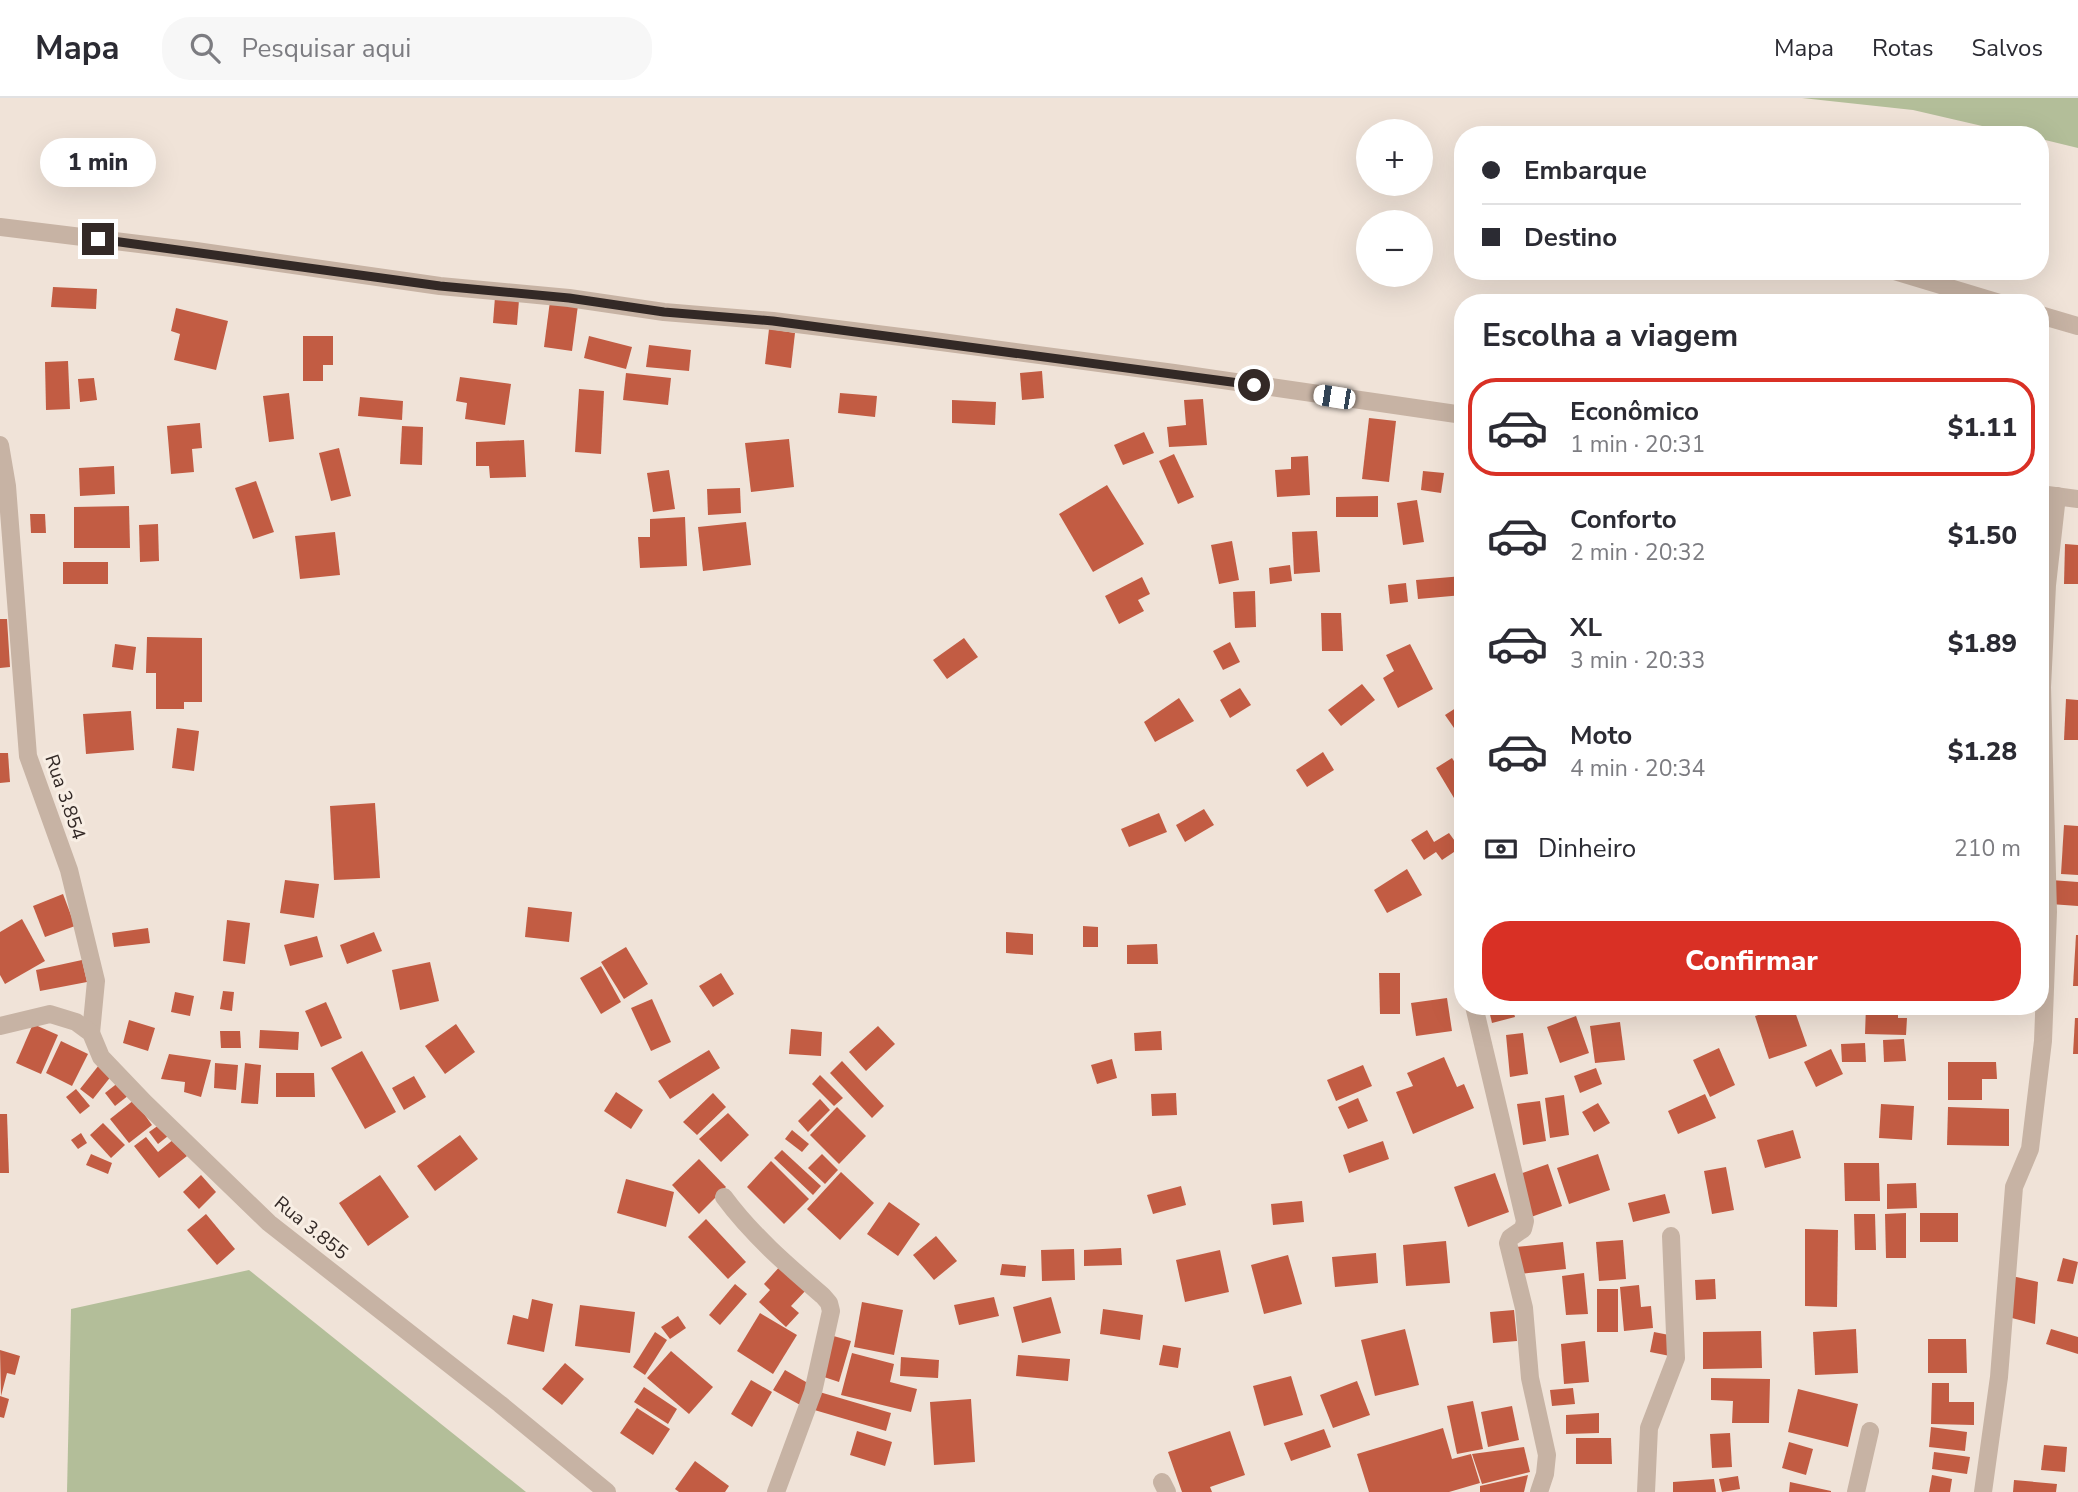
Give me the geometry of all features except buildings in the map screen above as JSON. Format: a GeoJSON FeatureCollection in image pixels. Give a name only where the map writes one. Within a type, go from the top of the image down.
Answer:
{"type":"FeatureCollection","features":[{"type":"Feature","properties":{"kind":"street"},"geometry":{"type":"LineString","coordinates":[[0,227],[196,251],[440,286],[569,298],[664,312],[773,321],[929,341],[1454,414]]}},
{"type":"Feature","properties":{"kind":"street"},"geometry":{"type":"LineString","coordinates":[[1924,280],[1970,294]]}},
{"type":"Feature","properties":{"kind":"street"},"geometry":{"type":"LineString","coordinates":[[2049,318],[2078,326]]}},
{"type":"Feature","properties":{"kind":"street","name":"Rua 3.854"},"geometry":{"type":"LineString","coordinates":[[0,445],[7,486],[28,756],[69,870],[96,981],[91,1033]]}},
{"type":"Feature","properties":{"kind":"street"},"geometry":{"type":"LineString","coordinates":[[2049,495],[2078,499]]}},
{"type":"Feature","properties":{"kind":"street"},"geometry":{"type":"LineString","coordinates":[[0,1026],[50,1014],[76,1022],[91,1033]]}},
{"type":"Feature","properties":{"kind":"street"},"geometry":{"type":"LineString","coordinates":[[1476,1015],[1525,1222],[1523,1229],[1510,1238],[1508,1243],[1524,1308],[1530,1378],[1547,1455],[1539,1492]]}},
{"type":"Feature","properties":{"kind":"street"},"geometry":{"type":"LineString","coordinates":[[1983,1492],[1999,1377],[2014,1187],[2030,1149],[2044,1015]]}},
{"type":"Feature","properties":{"kind":"street","name":"Rua 3.855"},"geometry":{"type":"LineString","coordinates":[[91,1033],[101,1057],[269,1223],[489,1395],[607,1492]]}},
{"type":"Feature","properties":{"kind":"street"},"geometry":{"type":"LineString","coordinates":[[724,1197],[741,1220],[769,1249],[823,1296],[831,1311],[813,1392],[776,1492]]}},
{"type":"Feature","properties":{"kind":"street"},"geometry":{"type":"LineString","coordinates":[[1646,1492],[1649,1428],[1676,1358],[1671,1236]]}},
{"type":"Feature","properties":{"kind":"street"},"geometry":{"type":"LineString","coordinates":[[1856,1492],[1870,1431]]}},
{"type":"Feature","properties":{"kind":"green space"},"geometry":{"type":"Polygon","coordinates":[[[1802,98],[2078,98],[2078,148],[2049,141],[2049,126],[1982,126],[1913,110],[1802,98]]]}},
{"type":"Feature","properties":{"kind":"green space"},"geometry":{"type":"Polygon","coordinates":[[[249,1270],[526,1492],[67,1492],[71,1309],[249,1270]]]}},
{"type":"Feature","properties":{"kind":"route"},"geometry":{"type":"LineString","coordinates":[[98,239],[440,286],[569,298],[664,312],[773,321],[1254,385]]}}]}
